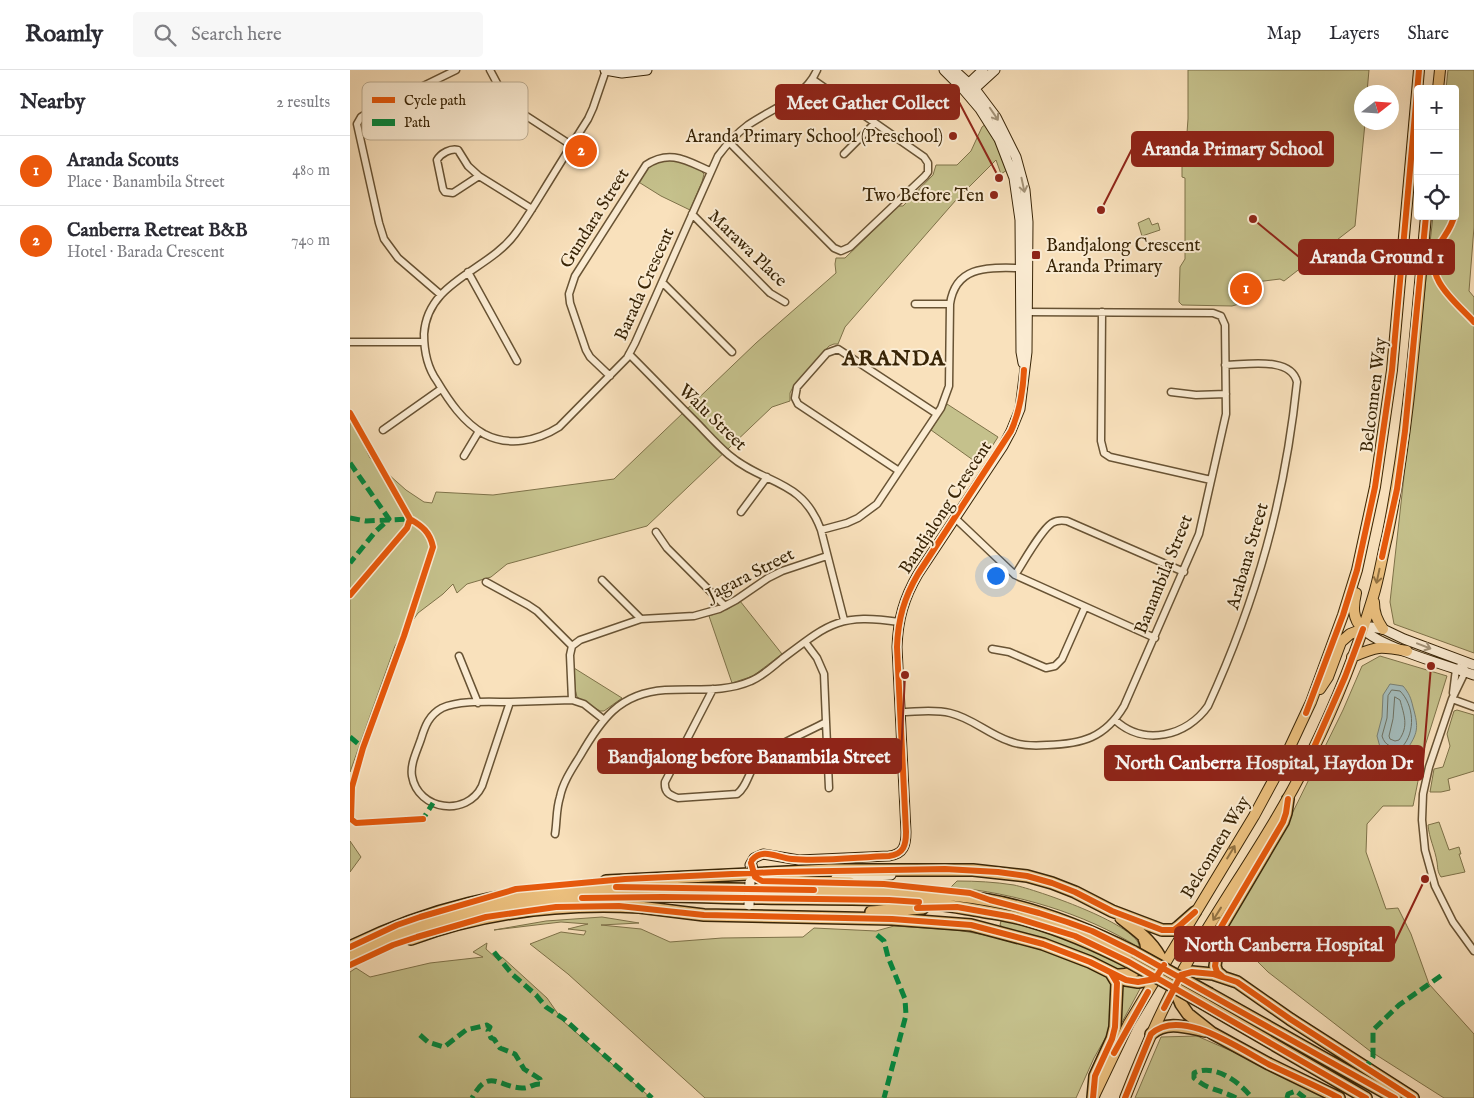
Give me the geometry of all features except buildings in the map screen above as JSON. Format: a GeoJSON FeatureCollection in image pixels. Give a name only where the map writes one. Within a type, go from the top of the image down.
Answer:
{"type":"FeatureCollection","features":[{"type":"Feature","properties":{"kind":"highway"},"geometry":{"type":"LineString","coordinates":[[1222,976],[1217,972],[1215,966],[1221,926],[1283,822],[1288,799]]}},
{"type":"Feature","properties":{"kind":"highway"},"geometry":{"type":"LineString","coordinates":[[350,947],[389,928],[420,917],[516,889],[635,879],[829,870],[973,870],[1027,876],[1075,892],[1112,911],[1164,930],[1178,927],[1195,912]]}},
{"type":"Feature","properties":{"kind":"highway"},"geometry":{"type":"LineString","coordinates":[[794,881],[903,885],[970,893],[990,900],[1040,912],[1092,932],[1207,999],[1395,1098]]}},
{"type":"Feature","properties":{"kind":"highway"},"geometry":{"type":"LineString","coordinates":[[486,898],[544,890],[594,887],[897,891],[990,900]]}},
{"type":"Feature","properties":{"kind":"highway"},"geometry":{"type":"LineString","coordinates":[[350,958],[407,932],[465,914],[512,904],[564,898],[654,897],[888,900],[957,907],[1013,917],[1048,927],[1132,957]]}},
{"type":"Feature","properties":{"kind":"highway"},"geometry":{"type":"LineString","coordinates":[[350,965],[393,945],[486,917],[556,907],[631,906],[705,912],[742,911],[748,908],[749,905]]}},
{"type":"Feature","properties":{"kind":"highway"},"geometry":{"type":"LineString","coordinates":[[631,906],[697,915],[884,919],[971,925],[1043,944],[1135,982],[1155,979]]}},
{"type":"Feature","properties":{"kind":"highway"},"geometry":{"type":"LineString","coordinates":[[822,913],[957,907]]}},
{"type":"Feature","properties":{"kind":"highway"},"geometry":{"type":"LineString","coordinates":[[1112,911],[1156,947],[1164,965]]}},
{"type":"Feature","properties":{"kind":"highway"},"geometry":{"type":"LineString","coordinates":[[1113,974],[1132,973],[1139,969],[1144,962],[1147,946],[1142,936],[1136,930]]}},
{"type":"Feature","properties":{"kind":"highway"},"geometry":{"type":"LineString","coordinates":[[1340,1098],[1269,1064],[1212,1033],[1194,1019],[1182,1004],[1175,980],[1198,972],[1222,976],[1241,984],[1290,1019],[1413,1098]]}},
{"type":"Feature","properties":{"kind":"highway"},"geometry":{"type":"LineString","coordinates":[[1093,1098],[1095,1076],[1112,1039],[1115,1027],[1117,983],[1113,974]]}},
{"type":"Feature","properties":{"kind":"highway"},"geometry":{"type":"LineString","coordinates":[[1194,1019],[1190,1003],[1195,990],[1204,981],[1222,976]]}},
{"type":"Feature","properties":{"kind":"highway"},"geometry":{"type":"LineString","coordinates":[[1207,999],[1366,1098]]}},
{"type":"Feature","properties":{"kind":"highway"},"geometry":{"type":"LineString","coordinates":[[1151,1034],[1159,1028],[1169,1025],[1212,1033]]}},
{"type":"Feature","properties":{"kind":"main road","name":"Belconnen Way"},"geometry":{"type":"LineString","coordinates":[[1093,1098],[1129,1023],[1254,816],[1281,766],[1311,702],[1357,570],[1376,487],[1390,390],[1419,70]]}},
{"type":"Feature","properties":{"kind":"main road"},"geometry":{"type":"LineString","coordinates":[[1438,85],[1440,70]]}},
{"type":"Feature","properties":{"kind":"main road","name":"Belconnen Way"},"geometry":{"type":"LineString","coordinates":[[1125,1098],[1175,980],[1288,799],[1311,754],[1363,629],[1374,596],[1397,489],[1405,431],[1426,220]]}},
{"type":"Feature","properties":{"kind":"main road"},"geometry":{"type":"LineString","coordinates":[[1311,702],[1328,677],[1341,642],[1350,634],[1363,629],[1358,624],[1354,614],[1353,604],[1357,570]]}},
{"type":"Feature","properties":{"kind":"main road"},"geometry":{"type":"LineString","coordinates":[[1374,596],[1376,620],[1383,629]]}},
{"type":"Feature","properties":{"kind":"main road"},"geometry":{"type":"LineString","coordinates":[[1352,657],[1383,647],[1407,651]]}},
{"type":"Feature","properties":{"kind":"main road"},"geometry":{"type":"LineString","coordinates":[[1164,965],[1175,980]]}},
{"type":"Feature","properties":{"kind":"main road"},"geometry":{"type":"LineString","coordinates":[[1155,979],[1175,980]]}},
{"type":"Feature","properties":{"kind":"street"},"geometry":{"type":"LineString","coordinates":[[431,82],[456,70]]}},
{"type":"Feature","properties":{"kind":"street"},"geometry":{"type":"LineString","coordinates":[[490,70],[496,82]]}},
{"type":"Feature","properties":{"kind":"street"},"geometry":{"type":"LineString","coordinates":[[606,70],[622,73],[647,70]]}},
{"type":"Feature","properties":{"kind":"street","name":"Barada Crescent"},"geometry":{"type":"LineString","coordinates":[[606,70],[593,108],[532,209],[508,243],[468,272],[441,295],[428,317],[424,342],[429,367],[441,388],[461,415],[479,431],[500,440],[525,441],[549,433],[569,419],[629,354],[718,156],[729,142],[748,125],[798,94],[812,79],[817,70]]}},
{"type":"Feature","properties":{"kind":"street","name":"Bandjalong Crescent"},"geometry":{"type":"LineString","coordinates":[[944,70],[969,89]]}},
{"type":"Feature","properties":{"kind":"street","name":"Bandjalong Crescent"},"geometry":{"type":"LineString","coordinates":[[749,905],[751,865],[754,858],[763,854],[799,860],[889,856],[902,851],[906,840],[898,647],[899,622],[902,608],[910,587],[1012,431],[1021,402],[1024,370],[1021,352],[1024,312],[1024,268],[1018,199],[1014,178],[1008,150],[996,117],[954,70]]}},
{"type":"Feature","properties":{"kind":"street"},"geometry":{"type":"LineString","coordinates":[[969,89],[983,70]]}},
{"type":"Feature","properties":{"kind":"street"},"geometry":{"type":"LineString","coordinates":[[969,89],[995,70]]}},
{"type":"Feature","properties":{"kind":"street"},"geometry":{"type":"LineString","coordinates":[[729,142],[834,248],[840,251],[846,250],[928,172],[929,167],[925,159],[812,79]]}},
{"type":"Feature","properties":{"kind":"street"},"geometry":{"type":"LineString","coordinates":[[362,116],[357,124],[384,239],[398,258],[441,295]]}},
{"type":"Feature","properties":{"kind":"street"},"geometry":{"type":"LineString","coordinates":[[528,117],[571,145]]}},
{"type":"Feature","properties":{"kind":"street"},"geometry":{"type":"LineString","coordinates":[[844,154],[875,123]]}},
{"type":"Feature","properties":{"kind":"street"},"geometry":{"type":"LineString","coordinates":[[479,176],[453,192],[445,192],[437,160],[441,155],[451,150],[458,150],[468,166],[479,176],[532,209]]}},
{"type":"Feature","properties":{"kind":"street","name":"Gundara Street"},"geometry":{"type":"LineString","coordinates":[[610,376],[590,357],[586,350],[570,303],[571,285],[574,276],[646,165],[661,158],[673,156],[710,171]]}},
{"type":"Feature","properties":{"kind":"street","name":"Marawa Place"},"geometry":{"type":"LineString","coordinates":[[692,214],[770,293],[785,302]]}},
{"type":"Feature","properties":{"kind":"street"},"geometry":{"type":"LineString","coordinates":[[821,530],[847,523],[868,511],[884,494],[937,414],[946,397],[949,386],[950,304],[954,289],[958,283],[969,274],[986,268],[1024,268]]}},
{"type":"Feature","properties":{"kind":"street"},"geometry":{"type":"LineString","coordinates":[[468,272],[516,362]]}},
{"type":"Feature","properties":{"kind":"street"},"geometry":{"type":"LineString","coordinates":[[662,282],[732,352]]}},
{"type":"Feature","properties":{"kind":"street"},"geometry":{"type":"LineString","coordinates":[[915,304],[950,304]]}},
{"type":"Feature","properties":{"kind":"street","name":"Banambila Street"},"geometry":{"type":"LineString","coordinates":[[900,712],[949,712],[966,718],[1008,741],[1031,746],[1063,745],[1081,742],[1097,735],[1115,720],[1124,706],[1199,534],[1226,414],[1224,321],[1217,314],[1024,312]]}},
{"type":"Feature","properties":{"kind":"street"},"geometry":{"type":"LineString","coordinates":[[1102,312],[1101,445],[1104,453],[1110,457],[1211,480]]}},
{"type":"Feature","properties":{"kind":"street"},"geometry":{"type":"LineString","coordinates":[[350,342],[424,342]]}},
{"type":"Feature","properties":{"kind":"street"},"geometry":{"type":"LineString","coordinates":[[899,471],[800,405],[794,398],[797,387],[827,353],[838,349],[937,414]]}},
{"type":"Feature","properties":{"kind":"street","name":"Walu Street"},"geometry":{"type":"LineString","coordinates":[[629,354],[726,453],[742,465],[793,490],[802,498],[814,513],[821,530],[844,620]]}},
{"type":"Feature","properties":{"kind":"street","name":"Arabana Street"},"geometry":{"type":"LineString","coordinates":[[1115,720],[1127,729],[1137,733],[1158,736],[1180,730],[1198,718],[1208,706],[1220,681],[1259,576],[1286,470],[1297,382],[1292,371],[1281,365],[1225,365]]}},
{"type":"Feature","properties":{"kind":"street"},"geometry":{"type":"LineString","coordinates":[[383,430],[441,388]]}},
{"type":"Feature","properties":{"kind":"street"},"geometry":{"type":"LineString","coordinates":[[1171,392],[1196,395],[1226,394]]}},
{"type":"Feature","properties":{"kind":"street"},"geometry":{"type":"LineString","coordinates":[[464,456],[479,431]]}},
{"type":"Feature","properties":{"kind":"street"},"geometry":{"type":"LineString","coordinates":[[741,512],[767,477]]}},
{"type":"Feature","properties":{"kind":"street"},"geometry":{"type":"LineString","coordinates":[[955,518],[1015,575],[1155,638]]}},
{"type":"Feature","properties":{"kind":"street"},"geometry":{"type":"LineString","coordinates":[[1015,575],[1046,528],[1059,520],[1072,522],[1184,572]]}},
{"type":"Feature","properties":{"kind":"street"},"geometry":{"type":"LineString","coordinates":[[656,532],[667,548],[725,606]]}},
{"type":"Feature","properties":{"kind":"street","name":"Jagara Street"},"geometry":{"type":"LineString","coordinates":[[572,646],[580,640],[641,619],[694,616],[725,606],[782,571],[827,556]]}},
{"type":"Feature","properties":{"kind":"street"},"geometry":{"type":"LineString","coordinates":[[602,580],[641,619]]}},
{"type":"Feature","properties":{"kind":"street"},"geometry":{"type":"LineString","coordinates":[[486,582],[537,611],[572,646],[570,655],[572,700]]}},
{"type":"Feature","properties":{"kind":"street"},"geometry":{"type":"LineString","coordinates":[[992,649],[1009,652],[1046,668],[1055,666],[1062,659],[1085,607]]}},
{"type":"Feature","properties":{"kind":"street"},"geometry":{"type":"LineString","coordinates":[[555,834],[557,810],[562,789],[568,776],[603,719],[622,703],[640,695],[666,690],[713,689],[740,685],[757,678],[822,629],[844,620],[867,618],[899,622]]}},
{"type":"Feature","properties":{"kind":"street"},"geometry":{"type":"LineString","coordinates":[[1363,629],[1371,627],[1383,629],[1404,639],[1474,665]]}},
{"type":"Feature","properties":{"kind":"street"},"geometry":{"type":"LineString","coordinates":[[1363,629],[1374,638],[1470,674]]}},
{"type":"Feature","properties":{"kind":"street"},"geometry":{"type":"LineString","coordinates":[[805,642],[817,658],[824,674],[829,788]]}},
{"type":"Feature","properties":{"kind":"street"},"geometry":{"type":"LineString","coordinates":[[459,656],[478,703]]}},
{"type":"Feature","properties":{"kind":"street"},"geometry":{"type":"LineString","coordinates":[[1464,662],[1456,669],[1452,699],[1426,780],[1422,805],[1422,825],[1425,850],[1435,886],[1452,922],[1474,951]]}},
{"type":"Feature","properties":{"kind":"street"},"geometry":{"type":"LineString","coordinates":[[1464,662],[1470,674]]}},
{"type":"Feature","properties":{"kind":"street"},"geometry":{"type":"LineString","coordinates":[[1452,699],[1470,674]]}},
{"type":"Feature","properties":{"kind":"street"},"geometry":{"type":"LineString","coordinates":[[713,689],[666,780],[665,789],[671,796],[678,798],[737,794],[742,790],[753,768],[762,756],[826,722]]}},
{"type":"Feature","properties":{"kind":"street"},"geometry":{"type":"LineString","coordinates":[[1452,699],[1474,707]]}},
{"type":"Feature","properties":{"kind":"street"},"geometry":{"type":"LineString","coordinates":[[510,702],[480,790],[465,803],[448,807],[436,805],[420,794],[412,778],[414,759],[426,725],[433,714],[448,706],[478,703],[572,700],[584,704],[603,719]]}},
{"type":"Feature","properties":{"kind":"street"},"geometry":{"type":"LineString","coordinates":[[751,879],[765,882],[794,881],[952,873],[973,870]]}},
{"type":"Feature","properties":{"kind":"street"},"geometry":{"type":"LineString","coordinates":[[749,905],[751,909],[758,912],[922,916],[962,920],[971,925]]}},
{"type":"Feature","properties":{"kind":"shaded area"},"geometry":{"type":"Polygon","coordinates":[[[1188,70],[1369,70],[1368,85],[1354,85],[1354,130],[1364,130],[1355,226],[1284,281],[1280,279],[1240,284],[1241,296],[1238,296],[1239,304],[1232,306],[1182,305],[1179,302],[1180,267],[1185,259],[1185,178],[1182,177],[1182,161],[1185,160],[1188,119],[1188,70]]]}},
{"type":"Feature","properties":{"kind":"shaded area"},"geometry":{"type":"Polygon","coordinates":[[[1448,70],[1474,70],[1474,227],[1469,291],[1474,297],[1474,653],[1394,624],[1390,602],[1433,220],[1459,220],[1459,85],[1446,85],[1448,70]]]}},
{"type":"Feature","properties":{"kind":"shaded area"},"geometry":{"type":"Polygon","coordinates":[[[987,123],[1007,170],[1001,174],[996,160],[956,200],[845,327],[838,344],[829,346],[793,387],[790,393],[790,401],[772,407],[647,526],[507,564],[491,577],[467,584],[457,593],[453,584],[418,613],[395,646],[350,772],[350,415],[370,458],[406,490],[424,502],[432,503],[436,492],[493,495],[614,479],[756,343],[836,273],[836,258],[845,258],[899,206],[903,206],[933,175],[936,165],[957,165],[971,151],[982,127],[987,123]]]}},
{"type":"Feature","properties":{"kind":"shaded area"},"geometry":{"type":"Polygon","coordinates":[[[670,159],[693,165],[704,174],[690,210],[661,196],[637,181],[651,166],[670,159]]]}},
{"type":"Feature","properties":{"kind":"shaded area"},"geometry":{"type":"Polygon","coordinates":[[[1149,218],[1152,225],[1158,223],[1160,230],[1142,236],[1138,223],[1149,218]]]}},
{"type":"Feature","properties":{"kind":"shaded area"},"geometry":{"type":"Polygon","coordinates":[[[947,404],[998,437],[980,465],[931,430],[947,404]]]}},
{"type":"Feature","properties":{"kind":"shaded area"},"geometry":{"type":"Polygon","coordinates":[[[740,601],[782,654],[753,676],[732,683],[709,616],[728,609],[740,601]]]}},
{"type":"Feature","properties":{"kind":"shaded area"},"geometry":{"type":"Polygon","coordinates":[[[1380,656],[1447,676],[1425,746],[1413,806],[1383,806],[1367,824],[1366,852],[1386,909],[1398,908],[1411,934],[1429,984],[1474,1034],[1474,1098],[1444,1098],[1370,1051],[1268,972],[1224,928],[1287,824],[1343,710],[1362,666],[1380,656]]]}},
{"type":"Feature","properties":{"kind":"shaded area"},"geometry":{"type":"Polygon","coordinates":[[[574,668],[622,698],[604,711],[600,711],[577,697],[574,668]]]}},
{"type":"Feature","properties":{"kind":"shaded area"},"geometry":{"type":"Polygon","coordinates":[[[1457,710],[1474,715],[1474,771],[1448,779],[1450,790],[1430,792],[1434,769],[1443,767],[1450,746],[1447,734],[1454,711],[1457,710]]]}},
{"type":"Feature","properties":{"kind":"shaded area"},"geometry":{"type":"Polygon","coordinates":[[[1439,822],[1449,850],[1459,847],[1461,854],[1459,854],[1465,872],[1441,877],[1428,825],[1439,822]]]}},
{"type":"Feature","properties":{"kind":"shaded area"},"geometry":{"type":"Polygon","coordinates":[[[350,841],[361,857],[350,872],[350,841]]]}},
{"type":"Feature","properties":{"kind":"shaded area"},"geometry":{"type":"Polygon","coordinates":[[[957,881],[1014,885],[1062,900],[1103,918],[1133,936],[1139,945],[1137,955],[1128,969],[1115,970],[1008,931],[1000,925],[1001,921],[1019,923],[1037,929],[1098,953],[1127,967],[1138,947],[1095,924],[1048,906],[1000,894],[951,887],[957,881]]]}},
{"type":"Feature","properties":{"kind":"shaded area"},"geometry":{"type":"Polygon","coordinates":[[[602,917],[639,923],[601,925],[641,929],[670,942],[722,938],[803,937],[814,928],[876,931],[894,926],[957,930],[991,936],[1057,954],[1105,973],[1114,985],[1111,1028],[1094,1058],[1076,1098],[705,1098],[568,974],[530,944],[561,932],[584,935],[586,931],[568,929],[588,924],[561,922],[494,930],[546,921],[602,917]]]}},
{"type":"Feature","properties":{"kind":"shaded area"},"geometry":{"type":"Polygon","coordinates":[[[487,943],[486,949],[496,958],[502,957],[547,998],[563,1021],[651,1098],[350,1098],[350,972],[356,968],[370,977],[430,963],[483,957],[473,952],[487,943]]]}},
{"type":"Feature","properties":{"kind":"shaded area"},"geometry":{"type":"Polygon","coordinates":[[[1120,982],[1141,987],[1120,1026],[1120,982]]]}},
{"type":"Feature","properties":{"kind":"shaded area"},"geometry":{"type":"Polygon","coordinates":[[[1197,1036],[1268,1067],[1331,1098],[1135,1098],[1161,1037],[1197,1036]]]}},
{"type":"Feature","properties":{"kind":"water"},"geometry":{"type":"Polygon","coordinates":[[[1390,684],[1403,686],[1407,691],[1417,725],[1415,735],[1406,751],[1393,753],[1380,747],[1377,736],[1382,717],[1383,695],[1390,684]]]}},
{"type":"Feature","properties":{"kind":"marked path"},"geometry":{"type":"LineString","coordinates":[[350,463],[389,519],[375,532],[350,563]]}},
{"type":"Feature","properties":{"kind":"marked path"},"geometry":{"type":"LineString","coordinates":[[350,518],[366,521],[410,519],[409,522]]}},
{"type":"Feature","properties":{"kind":"marked path"},"geometry":{"type":"LineString","coordinates":[[350,737],[363,748]]}},
{"type":"Feature","properties":{"kind":"marked path"},"geometry":{"type":"LineString","coordinates":[[419,819],[423,819],[433,803]]}},
{"type":"Feature","properties":{"kind":"marked path"},"geometry":{"type":"LineString","coordinates":[[877,935],[884,941],[888,957],[905,999],[906,1015],[884,1098]]}},
{"type":"Feature","properties":{"kind":"marked path"},"geometry":{"type":"LineString","coordinates":[[494,952],[512,974],[536,995],[546,1007],[564,1019],[652,1098]]}},
{"type":"Feature","properties":{"kind":"marked path"},"geometry":{"type":"LineString","coordinates":[[1364,1070],[1373,1057],[1373,1030],[1399,1005],[1442,975]]}},
{"type":"Feature","properties":{"kind":"marked path"},"geometry":{"type":"LineString","coordinates":[[420,1035],[428,1042],[444,1047],[466,1030],[487,1025],[490,1027],[488,1031],[491,1038],[494,1039],[500,1048],[515,1054],[524,1069],[540,1079],[541,1084],[524,1088],[489,1081],[484,1083],[472,1098]]}},
{"type":"Feature","properties":{"kind":"marked path"},"geometry":{"type":"LineString","coordinates":[[1236,1098],[1204,1085],[1194,1078],[1194,1073],[1210,1070],[1218,1072],[1234,1080],[1252,1098]]}},
{"type":"Feature","properties":{"kind":"marked path"},"geometry":{"type":"LineString","coordinates":[[1287,1098],[1288,1094],[1296,1091],[1305,1098]]}},
{"type":"Feature","properties":{"kind":"cycle path"},"geometry":{"type":"LineString","coordinates":[[1306,713],[1343,615],[1357,570],[1375,487],[1392,370],[1419,70]]}},
{"type":"Feature","properties":{"kind":"cycle path"},"geometry":{"type":"LineString","coordinates":[[1382,557],[1397,489],[1405,431],[1426,220]]}},
{"type":"Feature","properties":{"kind":"cycle path"},"geometry":{"type":"LineString","coordinates":[[1453,220],[1438,247],[1434,258],[1434,269],[1443,289],[1474,322]]}},
{"type":"Feature","properties":{"kind":"cycle path"},"geometry":{"type":"LineString","coordinates":[[752,860],[761,854],[804,860],[889,856],[898,853],[903,848],[906,832],[897,647],[903,609],[918,574],[1011,431],[1017,416],[1024,370]]}},
{"type":"Feature","properties":{"kind":"cycle path"},"geometry":{"type":"LineString","coordinates":[[350,413],[410,519],[425,530],[430,537],[433,547],[404,636],[363,748],[352,787],[351,819],[356,823],[423,819]]}},
{"type":"Feature","properties":{"kind":"cycle path"},"geometry":{"type":"LineString","coordinates":[[350,595],[407,528],[410,519]]}},
{"type":"Feature","properties":{"kind":"cycle path"},"geometry":{"type":"LineString","coordinates":[[1311,754],[1345,677],[1363,629]]}},
{"type":"Feature","properties":{"kind":"cycle path"},"geometry":{"type":"LineString","coordinates":[[1222,976],[1217,972],[1215,966],[1221,927],[1283,822],[1288,799]]}},
{"type":"Feature","properties":{"kind":"cycle path"},"geometry":{"type":"LineString","coordinates":[[751,863],[755,877],[762,881],[884,884],[970,893],[1092,931],[1134,952],[1395,1098]]}},
{"type":"Feature","properties":{"kind":"cycle path"},"geometry":{"type":"LineString","coordinates":[[350,947],[397,925],[516,889],[625,879],[777,872],[945,869],[998,872],[1027,876],[1075,892],[1112,911],[1162,930],[1174,930],[1195,912]]}},
{"type":"Feature","properties":{"kind":"cycle path"},"geometry":{"type":"LineString","coordinates":[[616,887],[814,890]]}},
{"type":"Feature","properties":{"kind":"cycle path"},"geometry":{"type":"LineString","coordinates":[[582,898],[662,897],[919,902]]}},
{"type":"Feature","properties":{"kind":"cycle path"},"geometry":{"type":"LineString","coordinates":[[350,965],[393,945],[486,917],[556,907],[619,906],[704,915],[892,919],[971,925],[1043,944],[1090,962],[1126,980],[1138,982],[1155,979],[1164,965]]}},
{"type":"Feature","properties":{"kind":"cycle path"},"geometry":{"type":"LineString","coordinates":[[917,908],[957,907],[1013,917],[1075,936],[1129,962],[1366,1098]]}},
{"type":"Feature","properties":{"kind":"cycle path"},"geometry":{"type":"LineString","coordinates":[[1164,1008],[1181,975],[1192,972],[1213,974],[1237,982],[1290,1019],[1413,1098]]}},
{"type":"Feature","properties":{"kind":"cycle path"},"geometry":{"type":"LineString","coordinates":[[1093,1098],[1095,1076],[1112,1039],[1115,1027],[1117,983],[1111,973]]}},
{"type":"Feature","properties":{"kind":"cycle path"},"geometry":{"type":"LineString","coordinates":[[1114,1053],[1148,992]]}},
{"type":"Feature","properties":{"kind":"cycle path"},"geometry":{"type":"LineString","coordinates":[[1125,1098],[1151,1034],[1164,1027],[1178,1025],[1211,1033],[1270,1065],[1339,1098]]}},
{"type":"Feature","properties":{"kind":"place","name":"Aranda Primary School (Preschool)"},"geometry":{"type":"Point","coordinates":[953,136]}},
{"type":"Feature","properties":{"kind":"place","name":"Canberra Retreat B&B"},"geometry":{"type":"Point","coordinates":[581,151]}},
{"type":"Feature","properties":{"kind":"place","name":"Meet Gather Collect"},"geometry":{"type":"Point","coordinates":[999,178]}},
{"type":"Feature","properties":{"kind":"place","name":"Two Before Ten"},"geometry":{"type":"Point","coordinates":[994,195]}},
{"type":"Feature","properties":{"kind":"place","name":"Aranda Primary School"},"geometry":{"type":"Point","coordinates":[1101,210]}},
{"type":"Feature","properties":{"kind":"place","name":"Aranda Ground 1"},"geometry":{"type":"Point","coordinates":[1253,219]}},
{"type":"Feature","properties":{"kind":"place","name":"Bandjalong Crescent Aranda Primary"},"geometry":{"type":"Point","coordinates":[1036,255]}},
{"type":"Feature","properties":{"kind":"place","name":"Aranda Scouts"},"geometry":{"type":"Point","coordinates":[1246,289]}},
{"type":"Feature","properties":{"kind":"place","name":"North Canberra Hospital, Haydon Dr"},"geometry":{"type":"Point","coordinates":[1431,666]}},
{"type":"Feature","properties":{"kind":"place","name":"Bandjalong before Banambila Street"},"geometry":{"type":"Point","coordinates":[905,675]}},
{"type":"Feature","properties":{"kind":"place","name":"North Canberra Hospital"},"geometry":{"type":"Point","coordinates":[1425,879]}},
{"type":"Feature","properties":{"kind":"district","name":"ARANDA"},"geometry":{"type":"Point","coordinates":[894,357]}}]}
